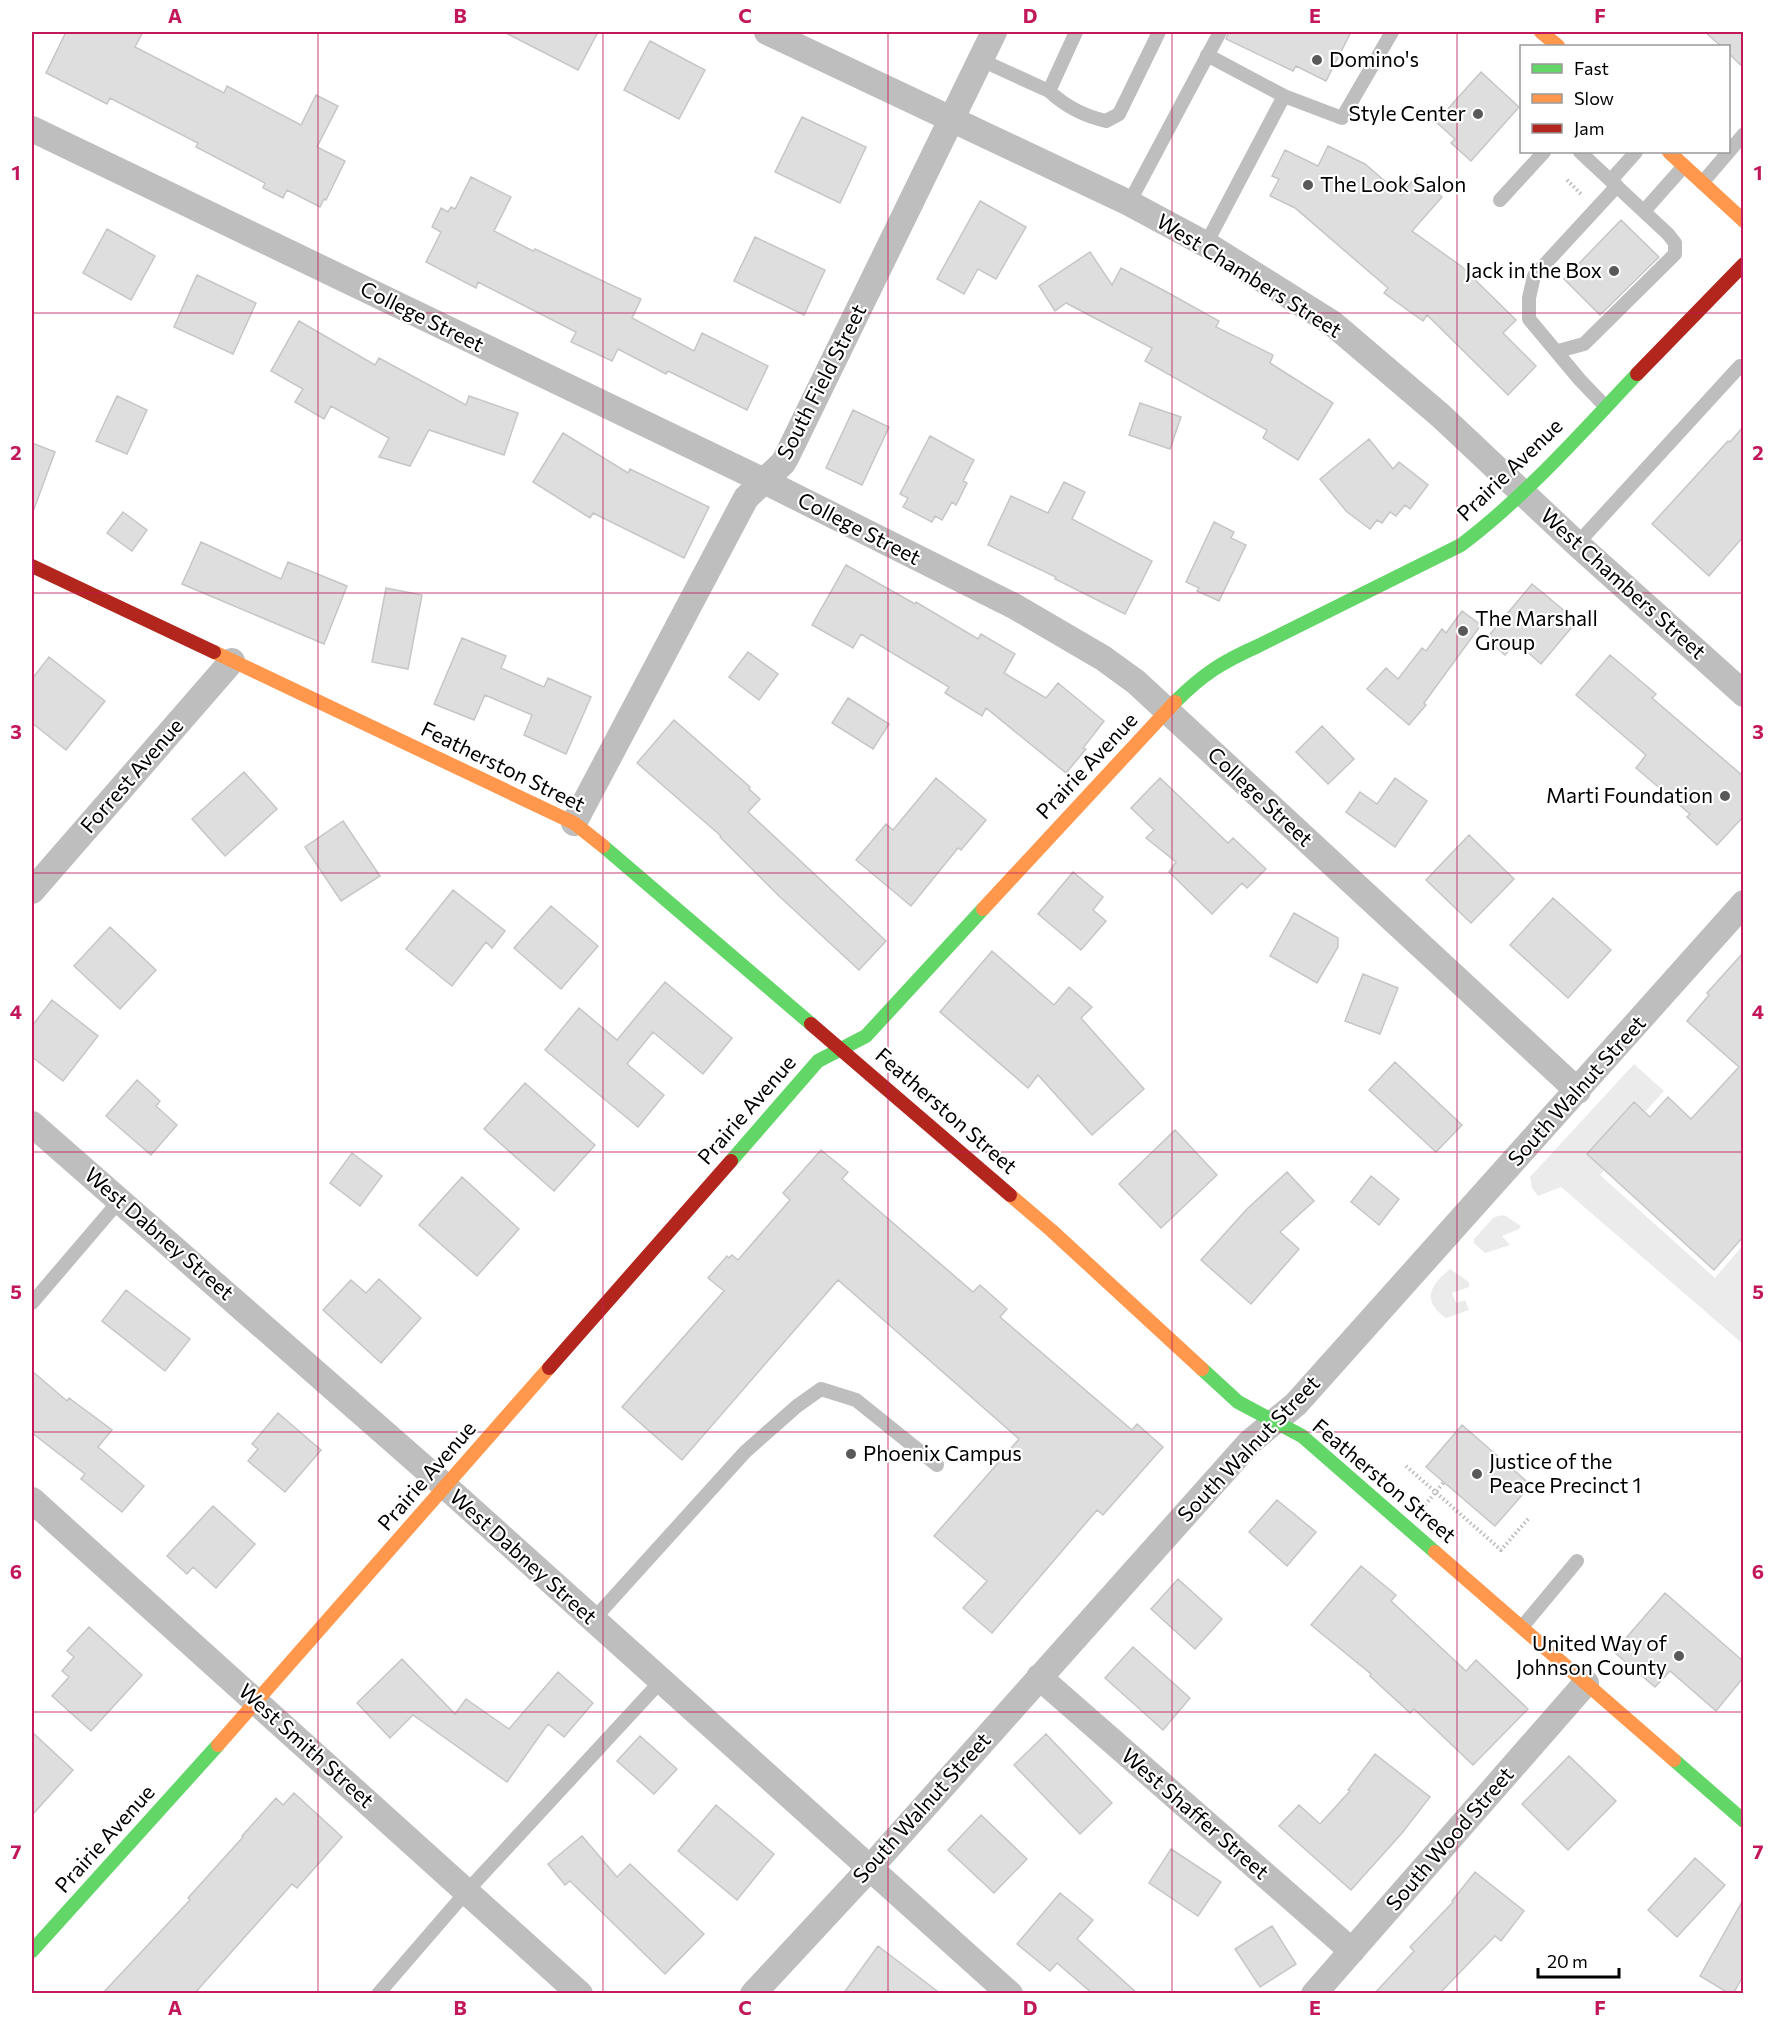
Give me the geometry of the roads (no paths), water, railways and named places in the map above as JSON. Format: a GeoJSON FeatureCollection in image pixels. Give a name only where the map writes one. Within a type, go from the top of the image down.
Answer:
{"type":"FeatureCollection","features":[{"type":"Feature","properties":{"kind":"street","name":"West Chambers Street"},"geometry":{"type":"LineString","coordinates":[[767,32],[1129,203],[1206,244],[1332,323],[1441,416],[1576,544],[1743,694]]}},
{"type":"Feature","properties":{"kind":"street","name":"South Field Street"},"geometry":{"type":"LineString","coordinates":[[574,823],[745,499],[783,464],[994,32]]}},
{"type":"Feature","properties":{"kind":"street","name":"College Street"},"geometry":{"type":"LineString","coordinates":[[32,129],[764,481],[1031,616],[1102,658],[1136,682],[1167,710],[1578,1091]]}},
{"type":"Feature","properties":{"kind":"street"},"geometry":{"type":"LineString","coordinates":[[1670,153],[1743,221]]}},
{"type":"Feature","properties":{"kind":"street","name":"Prairie Avenue"},"geometry":{"type":"LineString","coordinates":[[34,1943],[257,1702],[818,1061],[866,1036],[1196,681],[1226,660],[1461,545],[1490,523],[1523,492],[1743,264]]}},
{"type":"Feature","properties":{"kind":"street","name":"Featherston Street"},"geometry":{"type":"LineString","coordinates":[[32,567],[574,823],[842,1049],[1051,1230],[1238,1402],[1302,1436],[1743,1821]]}},
{"type":"Feature","properties":{"kind":"street","name":"Forrest Avenue"},"geometry":{"type":"LineString","coordinates":[[32,891],[232,661]]}},
{"type":"Feature","properties":{"kind":"street","name":"South Walnut Street"},"geometry":{"type":"LineString","coordinates":[[753,1994],[870,1868],[1250,1442],[1296,1404],[1578,1091],[1743,903]]}},
{"type":"Feature","properties":{"kind":"street","name":"West Dabney Street"},"geometry":{"type":"LineString","coordinates":[[32,1124],[445,1486],[1011,1994]]}},
{"type":"Feature","properties":{"kind":"street","name":"West Smith Street"},"geometry":{"type":"LineString","coordinates":[[32,1500],[580,1994]]}},
{"type":"Feature","properties":{"kind":"street","name":"West Shaffer Street"},"geometry":{"type":"LineString","coordinates":[[1039,1677],[1352,1951]]}},
{"type":"Feature","properties":{"kind":"street","name":"South Wood Street"},"geometry":{"type":"LineString","coordinates":[[1314,1994],[1586,1683]]}},
{"type":"Feature","properties":{"kind":"lane"},"geometry":{"type":"LineString","coordinates":[[1049,91],[1076,32]]}},
{"type":"Feature","properties":{"kind":"lane"},"geometry":{"type":"LineString","coordinates":[[981,60],[1049,91],[1061,102],[1092,118],[1106,121],[1119,114],[1159,32]]}},
{"type":"Feature","properties":{"kind":"lane"},"geometry":{"type":"LineString","coordinates":[[1129,203],[1220,32]]}},
{"type":"Feature","properties":{"kind":"lane"},"geometry":{"type":"LineString","coordinates":[[1207,56],[1284,96],[1342,118],[1392,32]]}},
{"type":"Feature","properties":{"kind":"lane"},"geometry":{"type":"LineString","coordinates":[[1206,244],[1284,96]]}},
{"type":"Feature","properties":{"kind":"lane"},"geometry":{"type":"LineString","coordinates":[[1730,149],[1743,134]]}},
{"type":"Feature","properties":{"kind":"lane"},"geometry":{"type":"LineString","coordinates":[[1500,200],[1543,153]]}},
{"type":"Feature","properties":{"kind":"lane"},"geometry":{"type":"LineString","coordinates":[[1558,351],[1584,344],[1675,254],[1675,243],[1668,234],[1581,153]]}},
{"type":"Feature","properties":{"kind":"lane"},"geometry":{"type":"LineString","coordinates":[[1605,406],[1529,319],[1529,298],[1534,276],[1614,183],[1635,153]]}},
{"type":"Feature","properties":{"kind":"lane"},"geometry":{"type":"LineString","coordinates":[[1701,183],[1727,153]]}},
{"type":"Feature","properties":{"kind":"lane"},"geometry":{"type":"LineString","coordinates":[[1644,210],[1684,166]]}},
{"type":"Feature","properties":{"kind":"lane"},"geometry":{"type":"LineString","coordinates":[[1576,544],[1740,366],[1743,366]]}},
{"type":"Feature","properties":{"kind":"lane"},"geometry":{"type":"LineString","coordinates":[[32,1303],[120,1200]]}},
{"type":"Feature","properties":{"kind":"lane"},"geometry":{"type":"LineString","coordinates":[[593,1620],[745,1452],[797,1406],[821,1389],[856,1400],[937,1465]]}},
{"type":"Feature","properties":{"kind":"lane"},"geometry":{"type":"LineString","coordinates":[[1522,1627],[1578,1561]]}},
{"type":"Feature","properties":{"kind":"lane"},"geometry":{"type":"LineString","coordinates":[[378,1994],[467,1891],[661,1681]]}},
{"type":"Feature","properties":{"kind":"place","name":"Domino's"},"geometry":{"type":"Point","coordinates":[1317,60]}},
{"type":"Feature","properties":{"kind":"place","name":"Style Center"},"geometry":{"type":"Point","coordinates":[1478,114]}},
{"type":"Feature","properties":{"kind":"place","name":"The Look Salon"},"geometry":{"type":"Point","coordinates":[1308,185]}},
{"type":"Feature","properties":{"kind":"place","name":"Jack in the Box"},"geometry":{"type":"Point","coordinates":[1614,271]}},
{"type":"Feature","properties":{"kind":"place","name":"The Marshall Group"},"geometry":{"type":"Point","coordinates":[1463,631]}},
{"type":"Feature","properties":{"kind":"place","name":"Marti Foundation"},"geometry":{"type":"Point","coordinates":[1725,796]}},
{"type":"Feature","properties":{"kind":"place","name":"Phoenix Campus"},"geometry":{"type":"Point","coordinates":[851,1454]}},
{"type":"Feature","properties":{"kind":"place","name":"Justice of the Peace Precinct 1"},"geometry":{"type":"Point","coordinates":[1477,1474]}},
{"type":"Feature","properties":{"kind":"place","name":"United Way of Johnson County"},"geometry":{"type":"Point","coordinates":[1679,1656]}}]}
